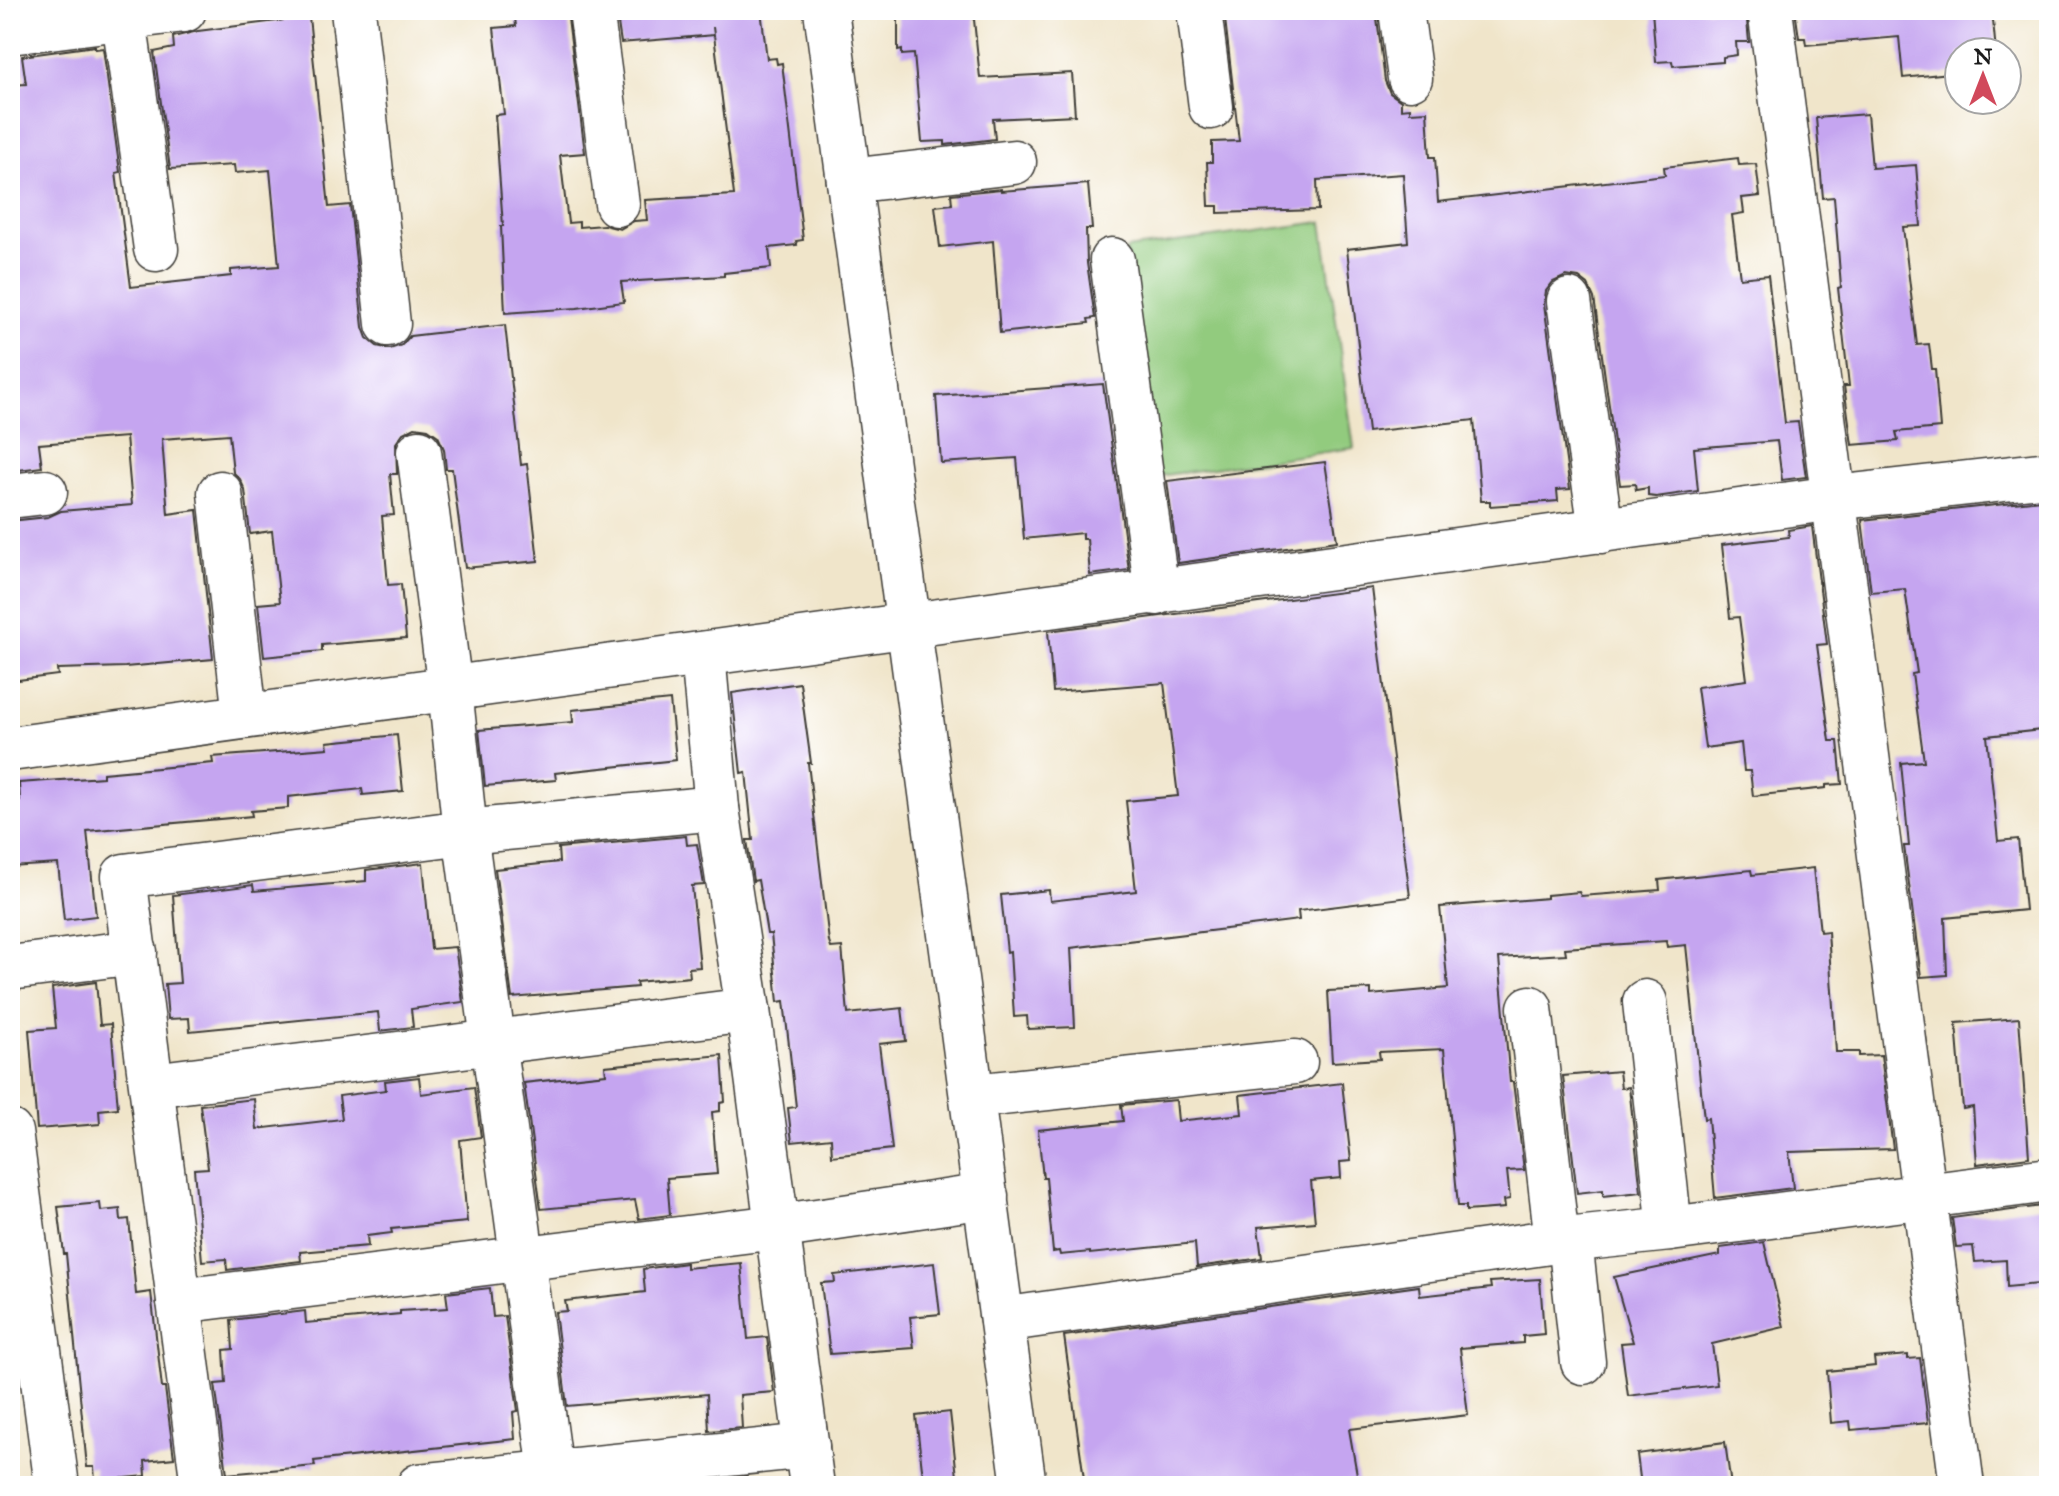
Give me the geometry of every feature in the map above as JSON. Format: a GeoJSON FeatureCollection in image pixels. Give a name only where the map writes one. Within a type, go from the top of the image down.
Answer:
{"type":"FeatureCollection","features":[{"type":"Feature","properties":{"kind":"street"},"geometry":{"type":"LineString","coordinates":[[10,32],[184,10]]}},
{"type":"Feature","properties":{"kind":"street"},"geometry":{"type":"LineString","coordinates":[[353,10],[388,324]]}},
{"type":"Feature","properties":{"kind":"street"},"geometry":{"type":"LineString","coordinates":[[591,10],[617,204]]}},
{"type":"Feature","properties":{"kind":"street"},"geometry":{"type":"LineString","coordinates":[[826,10],[1024,1486]]}},
{"type":"Feature","properties":{"kind":"street"},"geometry":{"type":"LineString","coordinates":[[1199,10],[1211,107]]}},
{"type":"Feature","properties":{"kind":"street"},"geometry":{"type":"LineString","coordinates":[[1401,10],[1410,78]]}},
{"type":"Feature","properties":{"kind":"street"},"geometry":{"type":"LineString","coordinates":[[1770,10],[1962,1486]]}},
{"type":"Feature","properties":{"kind":"street"},"geometry":{"type":"LineString","coordinates":[[133,15],[156,249]]}},
{"type":"Feature","properties":{"kind":"street"},"geometry":{"type":"LineString","coordinates":[[849,181],[1014,162]]}},
{"type":"Feature","properties":{"kind":"street"},"geometry":{"type":"LineString","coordinates":[[1112,260],[1157,593]]}},
{"type":"Feature","properties":{"kind":"street"},"geometry":{"type":"LineString","coordinates":[[1569,301],[1601,531]]}},
{"type":"Feature","properties":{"kind":"street"},"geometry":{"type":"LineString","coordinates":[[419,452],[465,832],[551,1472]]}},
{"type":"Feature","properties":{"kind":"street"},"geometry":{"type":"LineString","coordinates":[[10,749],[1834,498],[2049,474]]}},
{"type":"Feature","properties":{"kind":"street"},"geometry":{"type":"LineString","coordinates":[[220,493],[245,716]]}},
{"type":"Feature","properties":{"kind":"street"},"geometry":{"type":"LineString","coordinates":[[419,1486],[551,1472],[809,1466],[748,1010],[717,808],[703,654]]}},
{"type":"Feature","properties":{"kind":"street"},"geometry":{"type":"LineString","coordinates":[[203,1486],[124,876],[465,832],[717,808]]}},
{"type":"Feature","properties":{"kind":"street"},"geometry":{"type":"LineString","coordinates":[[10,968],[135,952]]}},
{"type":"Feature","properties":{"kind":"street"},"geometry":{"type":"LineString","coordinates":[[1658,1001],[1686,1227]]}},
{"type":"Feature","properties":{"kind":"street"},"geometry":{"type":"LineString","coordinates":[[1530,1008],[1583,1362]]}},
{"type":"Feature","properties":{"kind":"street"},"geometry":{"type":"LineString","coordinates":[[152,1085],[748,1010]]}},
{"type":"Feature","properties":{"kind":"street"},"geometry":{"type":"LineString","coordinates":[[973,1096],[1295,1062]]}},
{"type":"Feature","properties":{"kind":"street"},"geometry":{"type":"LineString","coordinates":[[10,1132],[28,1400],[57,1486]]}},
{"type":"Feature","properties":{"kind":"street"},"geometry":{"type":"LineString","coordinates":[[1002,1320],[1563,1240],[2049,1180]]}},
{"type":"Feature","properties":{"kind":"street"},"geometry":{"type":"LineString","coordinates":[[179,1301],[776,1227],[986,1196]]}},
{"type":"Feature","properties":{"kind":"green space"},"geometry":{"type":"Polygon","coordinates":[[[1322,222],[1354,448],[1158,476],[1126,249],[1322,222]]]}},
{"type":"Feature","properties":{"kind":"building"},"geometry":{"type":"Polygon","coordinates":[[[514,10],[567,10],[585,153],[560,155],[568,223],[579,222],[579,227],[604,225],[620,229],[634,221],[647,220],[645,200],[734,195],[714,35],[621,43],[616,10],[761,10],[767,59],[776,58],[777,64],[782,63],[803,240],[796,241],[797,245],[769,248],[771,268],[724,273],[724,276],[621,282],[624,302],[505,313],[495,115],[504,114],[494,28],[516,26],[514,10]]]}},
{"type":"Feature","properties":{"kind":"building"},"geometry":{"type":"Polygon","coordinates":[[[973,10],[980,78],[1072,73],[1075,115],[993,119],[995,139],[945,145],[945,141],[922,142],[914,54],[902,55],[902,50],[898,51],[898,15],[973,10]]]}},
{"type":"Feature","properties":{"kind":"building"},"geometry":{"type":"Polygon","coordinates":[[[1224,10],[1376,10],[1385,81],[1390,93],[1401,101],[1401,109],[1427,111],[1430,157],[1435,157],[1438,202],[1665,175],[1664,167],[1738,158],[1739,165],[1756,164],[1760,196],[1742,198],[1744,213],[1732,215],[1740,278],[1768,275],[1785,423],[1798,422],[1806,477],[1782,480],[1777,441],[1694,448],[1698,491],[1656,497],[1648,496],[1648,488],[1636,490],[1635,484],[1620,485],[1594,298],[1588,285],[1579,278],[1566,276],[1553,282],[1546,291],[1544,304],[1570,489],[1557,490],[1558,501],[1490,506],[1490,501],[1481,501],[1474,420],[1368,432],[1347,249],[1408,242],[1403,174],[1317,180],[1318,210],[1218,213],[1218,206],[1209,206],[1207,162],[1212,162],[1212,142],[1239,141],[1224,10]]]}},
{"type":"Feature","properties":{"kind":"building"},"geometry":{"type":"Polygon","coordinates":[[[1652,10],[1746,10],[1749,42],[1736,42],[1737,55],[1723,57],[1723,62],[1673,66],[1672,61],[1656,62],[1652,10]]]}},
{"type":"Feature","properties":{"kind":"building"},"geometry":{"type":"Polygon","coordinates":[[[1795,10],[1992,10],[1994,36],[1943,36],[1943,74],[1903,78],[1899,37],[1806,45],[1805,38],[1799,38],[1795,10]]]}},
{"type":"Feature","properties":{"kind":"building"},"geometry":{"type":"Polygon","coordinates":[[[309,17],[329,207],[350,205],[363,327],[367,338],[377,346],[390,349],[402,345],[410,336],[505,325],[521,465],[527,464],[538,561],[465,568],[452,469],[446,469],[444,449],[438,436],[428,429],[415,427],[403,433],[396,443],[397,474],[390,474],[394,515],[382,516],[388,585],[401,584],[406,638],[322,645],[322,651],[264,657],[258,604],[280,602],[272,531],[250,534],[245,490],[233,472],[229,434],[162,439],[168,514],[197,510],[213,659],[57,669],[58,675],[10,681],[10,521],[48,517],[61,511],[132,505],[126,437],[39,444],[42,467],[10,471],[10,85],[26,84],[22,56],[95,46],[95,49],[103,48],[120,172],[116,173],[131,287],[231,276],[231,270],[279,266],[270,170],[235,173],[234,165],[170,169],[154,52],[174,48],[173,37],[198,31],[309,17]]]}},
{"type":"Feature","properties":{"kind":"building"},"geometry":{"type":"Polygon","coordinates":[[[1867,114],[1872,168],[1916,165],[1921,226],[1903,227],[1917,345],[1929,344],[1932,369],[1935,369],[1940,428],[1896,432],[1898,441],[1852,445],[1844,386],[1849,386],[1838,288],[1841,287],[1834,197],[1823,198],[1816,118],[1867,114]]]}},
{"type":"Feature","properties":{"kind":"building"},"geometry":{"type":"Polygon","coordinates":[[[1088,184],[1092,229],[1086,229],[1087,263],[1095,318],[1088,319],[1089,323],[1000,333],[993,241],[940,247],[935,206],[952,204],[951,194],[1088,184]]]}},
{"type":"Feature","properties":{"kind":"building"},"geometry":{"type":"Polygon","coordinates":[[[1103,384],[1129,570],[1090,575],[1087,539],[1082,539],[1082,533],[1024,539],[1017,458],[941,463],[936,396],[1103,384]]]}},
{"type":"Feature","properties":{"kind":"building"},"geometry":{"type":"Polygon","coordinates":[[[1325,462],[1337,541],[1178,563],[1167,481],[1325,462]]]}},
{"type":"Feature","properties":{"kind":"building"},"geometry":{"type":"Polygon","coordinates":[[[2049,499],[2049,714],[2040,715],[2041,730],[1987,736],[1998,841],[2018,839],[2025,910],[1945,918],[1947,975],[1921,977],[1904,846],[1909,846],[1901,763],[1924,761],[1912,674],[1917,673],[1905,589],[1871,592],[1862,520],[2049,499]]]}},
{"type":"Feature","properties":{"kind":"building"},"geometry":{"type":"Polygon","coordinates":[[[1812,526],[1827,644],[1817,645],[1830,741],[1838,741],[1842,784],[1753,796],[1750,771],[1744,771],[1741,743],[1705,748],[1697,687],[1747,680],[1739,617],[1730,618],[1722,545],[1789,537],[1788,530],[1812,526]]]}},
{"type":"Feature","properties":{"kind":"building"},"geometry":{"type":"Polygon","coordinates":[[[1372,588],[1410,897],[1298,911],[1299,920],[1071,948],[1075,1027],[1028,1029],[1027,1016],[1014,1017],[1010,951],[1007,952],[1001,895],[1049,890],[1050,901],[1136,891],[1126,801],[1178,796],[1164,683],[1053,692],[1048,631],[1372,588]]]}},
{"type":"Feature","properties":{"kind":"building"},"geometry":{"type":"Polygon","coordinates":[[[800,683],[829,942],[831,948],[842,947],[848,1014],[902,1008],[906,1041],[879,1044],[892,1149],[832,1156],[831,1138],[792,1142],[788,1108],[796,1107],[784,1001],[778,1002],[771,934],[767,934],[758,880],[753,881],[747,840],[753,840],[746,772],[741,773],[732,693],[800,683]]]}},
{"type":"Feature","properties":{"kind":"building"},"geometry":{"type":"Polygon","coordinates":[[[670,700],[676,760],[555,773],[556,780],[485,786],[479,730],[573,722],[572,710],[670,700]]]}},
{"type":"Feature","properties":{"kind":"building"},"geometry":{"type":"Polygon","coordinates":[[[397,735],[403,791],[363,795],[362,789],[288,797],[288,808],[251,811],[252,816],[87,831],[96,916],[64,920],[58,864],[10,867],[10,800],[20,800],[19,783],[103,777],[103,773],[213,763],[212,757],[328,748],[327,742],[397,735]]]}},
{"type":"Feature","properties":{"kind":"building"},"geometry":{"type":"Polygon","coordinates":[[[686,836],[687,845],[697,844],[704,885],[692,886],[700,967],[689,968],[690,977],[636,982],[637,987],[512,998],[495,869],[559,862],[558,848],[686,836]]]}},
{"type":"Feature","properties":{"kind":"building"},"geometry":{"type":"Polygon","coordinates":[[[423,863],[431,949],[455,947],[463,1002],[411,1009],[413,1027],[380,1031],[378,1012],[190,1031],[189,1018],[168,1019],[165,984],[180,983],[173,895],[253,885],[254,891],[366,881],[366,870],[423,863]]]}},
{"type":"Feature","properties":{"kind":"building"},"geometry":{"type":"Polygon","coordinates":[[[1813,868],[1820,932],[1828,931],[1836,1052],[1859,1052],[1859,1056],[1881,1055],[1893,1149],[1789,1152],[1793,1188],[1715,1198],[1686,945],[1667,947],[1666,941],[1565,948],[1566,954],[1499,958],[1510,1082],[1513,1082],[1524,1170],[1507,1171],[1510,1199],[1504,1200],[1505,1208],[1466,1211],[1466,1206],[1458,1206],[1444,1049],[1379,1052],[1380,1059],[1332,1062],[1328,991],[1371,989],[1371,995],[1448,988],[1440,907],[1547,898],[1547,895],[1579,892],[1581,896],[1660,890],[1659,880],[1751,870],[1752,875],[1813,868]]]}},
{"type":"Feature","properties":{"kind":"building"},"geometry":{"type":"Polygon","coordinates":[[[96,982],[100,1025],[111,1024],[118,1108],[99,1110],[100,1124],[37,1129],[29,1030],[56,1028],[52,988],[96,982]]]}},
{"type":"Feature","properties":{"kind":"building"},"geometry":{"type":"Polygon","coordinates":[[[2019,1018],[2029,1157],[1977,1164],[1973,1107],[1963,1109],[1956,1023],[2019,1018]]]}},
{"type":"Feature","properties":{"kind":"building"},"geometry":{"type":"Polygon","coordinates":[[[722,1055],[725,1102],[720,1103],[720,1111],[712,1112],[717,1174],[667,1178],[670,1215],[639,1219],[635,1200],[541,1209],[524,1083],[606,1074],[605,1066],[722,1055]]]}},
{"type":"Feature","properties":{"kind":"building"},"geometry":{"type":"Polygon","coordinates":[[[1619,1071],[1621,1088],[1629,1087],[1641,1192],[1603,1196],[1603,1190],[1577,1193],[1563,1076],[1619,1071]]]}},
{"type":"Feature","properties":{"kind":"building"},"geometry":{"type":"Polygon","coordinates":[[[419,1077],[421,1094],[474,1087],[481,1137],[460,1140],[467,1222],[391,1229],[392,1233],[367,1236],[368,1246],[300,1252],[301,1261],[227,1270],[226,1259],[202,1261],[194,1169],[208,1168],[200,1105],[254,1099],[257,1129],[342,1119],[339,1096],[386,1090],[385,1081],[419,1077]]]}},
{"type":"Feature","properties":{"kind":"building"},"geometry":{"type":"Polygon","coordinates":[[[1342,1083],[1351,1161],[1340,1162],[1341,1178],[1311,1181],[1315,1222],[1258,1227],[1262,1258],[1197,1267],[1195,1243],[1090,1254],[1060,1255],[1059,1251],[1053,1252],[1038,1130],[1123,1121],[1121,1105],[1176,1100],[1178,1121],[1242,1114],[1240,1095],[1342,1083]]]}},
{"type":"Feature","properties":{"kind":"building"},"geometry":{"type":"Polygon","coordinates":[[[100,1203],[101,1211],[120,1209],[121,1220],[129,1219],[136,1294],[151,1292],[174,1458],[145,1461],[146,1476],[95,1481],[94,1467],[87,1467],[66,1254],[58,1207],[100,1203]]]}},
{"type":"Feature","properties":{"kind":"building"},"geometry":{"type":"Polygon","coordinates":[[[2049,1205],[2049,1283],[2007,1287],[2006,1260],[1975,1262],[1973,1246],[1956,1247],[1952,1218],[2049,1205]]]}},
{"type":"Feature","properties":{"kind":"building"},"geometry":{"type":"Polygon","coordinates":[[[1764,1242],[1784,1327],[1712,1344],[1717,1385],[1628,1396],[1621,1343],[1633,1342],[1614,1277],[1720,1255],[1720,1248],[1764,1242]]]}},
{"type":"Feature","properties":{"kind":"building"},"geometry":{"type":"Polygon","coordinates":[[[686,1263],[686,1268],[741,1263],[748,1339],[767,1337],[774,1392],[740,1395],[742,1428],[709,1431],[707,1394],[567,1406],[555,1312],[567,1311],[565,1301],[645,1292],[643,1269],[686,1263]]]}},
{"type":"Feature","properties":{"kind":"building"},"geometry":{"type":"Polygon","coordinates":[[[934,1263],[940,1314],[910,1317],[914,1348],[830,1354],[821,1283],[835,1282],[834,1275],[934,1263]]]}},
{"type":"Feature","properties":{"kind":"building"},"geometry":{"type":"Polygon","coordinates":[[[1540,1279],[1544,1334],[1523,1336],[1523,1343],[1460,1348],[1468,1415],[1349,1429],[1359,1486],[1085,1486],[1064,1336],[1419,1286],[1420,1296],[1491,1288],[1490,1282],[1540,1279]]]}},
{"type":"Feature","properties":{"kind":"building"},"geometry":{"type":"Polygon","coordinates":[[[490,1288],[493,1317],[505,1316],[518,1411],[513,1412],[515,1439],[314,1461],[315,1466],[227,1474],[215,1384],[226,1383],[224,1350],[233,1349],[231,1320],[305,1311],[306,1323],[400,1314],[400,1311],[448,1308],[446,1293],[490,1288]]]}},
{"type":"Feature","properties":{"kind":"building"},"geometry":{"type":"Polygon","coordinates":[[[1908,1355],[1908,1359],[1920,1358],[1928,1423],[1851,1430],[1850,1421],[1831,1423],[1827,1371],[1875,1366],[1874,1358],[1908,1355]]]}},
{"type":"Feature","properties":{"kind":"building"},"geometry":{"type":"Polygon","coordinates":[[[950,1412],[958,1486],[924,1486],[916,1416],[950,1412]]]}},
{"type":"Feature","properties":{"kind":"building"},"geometry":{"type":"Polygon","coordinates":[[[1725,1442],[1731,1486],[1641,1486],[1637,1454],[1725,1442]]]}},
{"type":"Feature","properties":{"kind":"building"},"geometry":{"type":"Polygon","coordinates":[[[746,1477],[747,1486],[712,1486],[712,1481],[746,1477]]]}}]}
